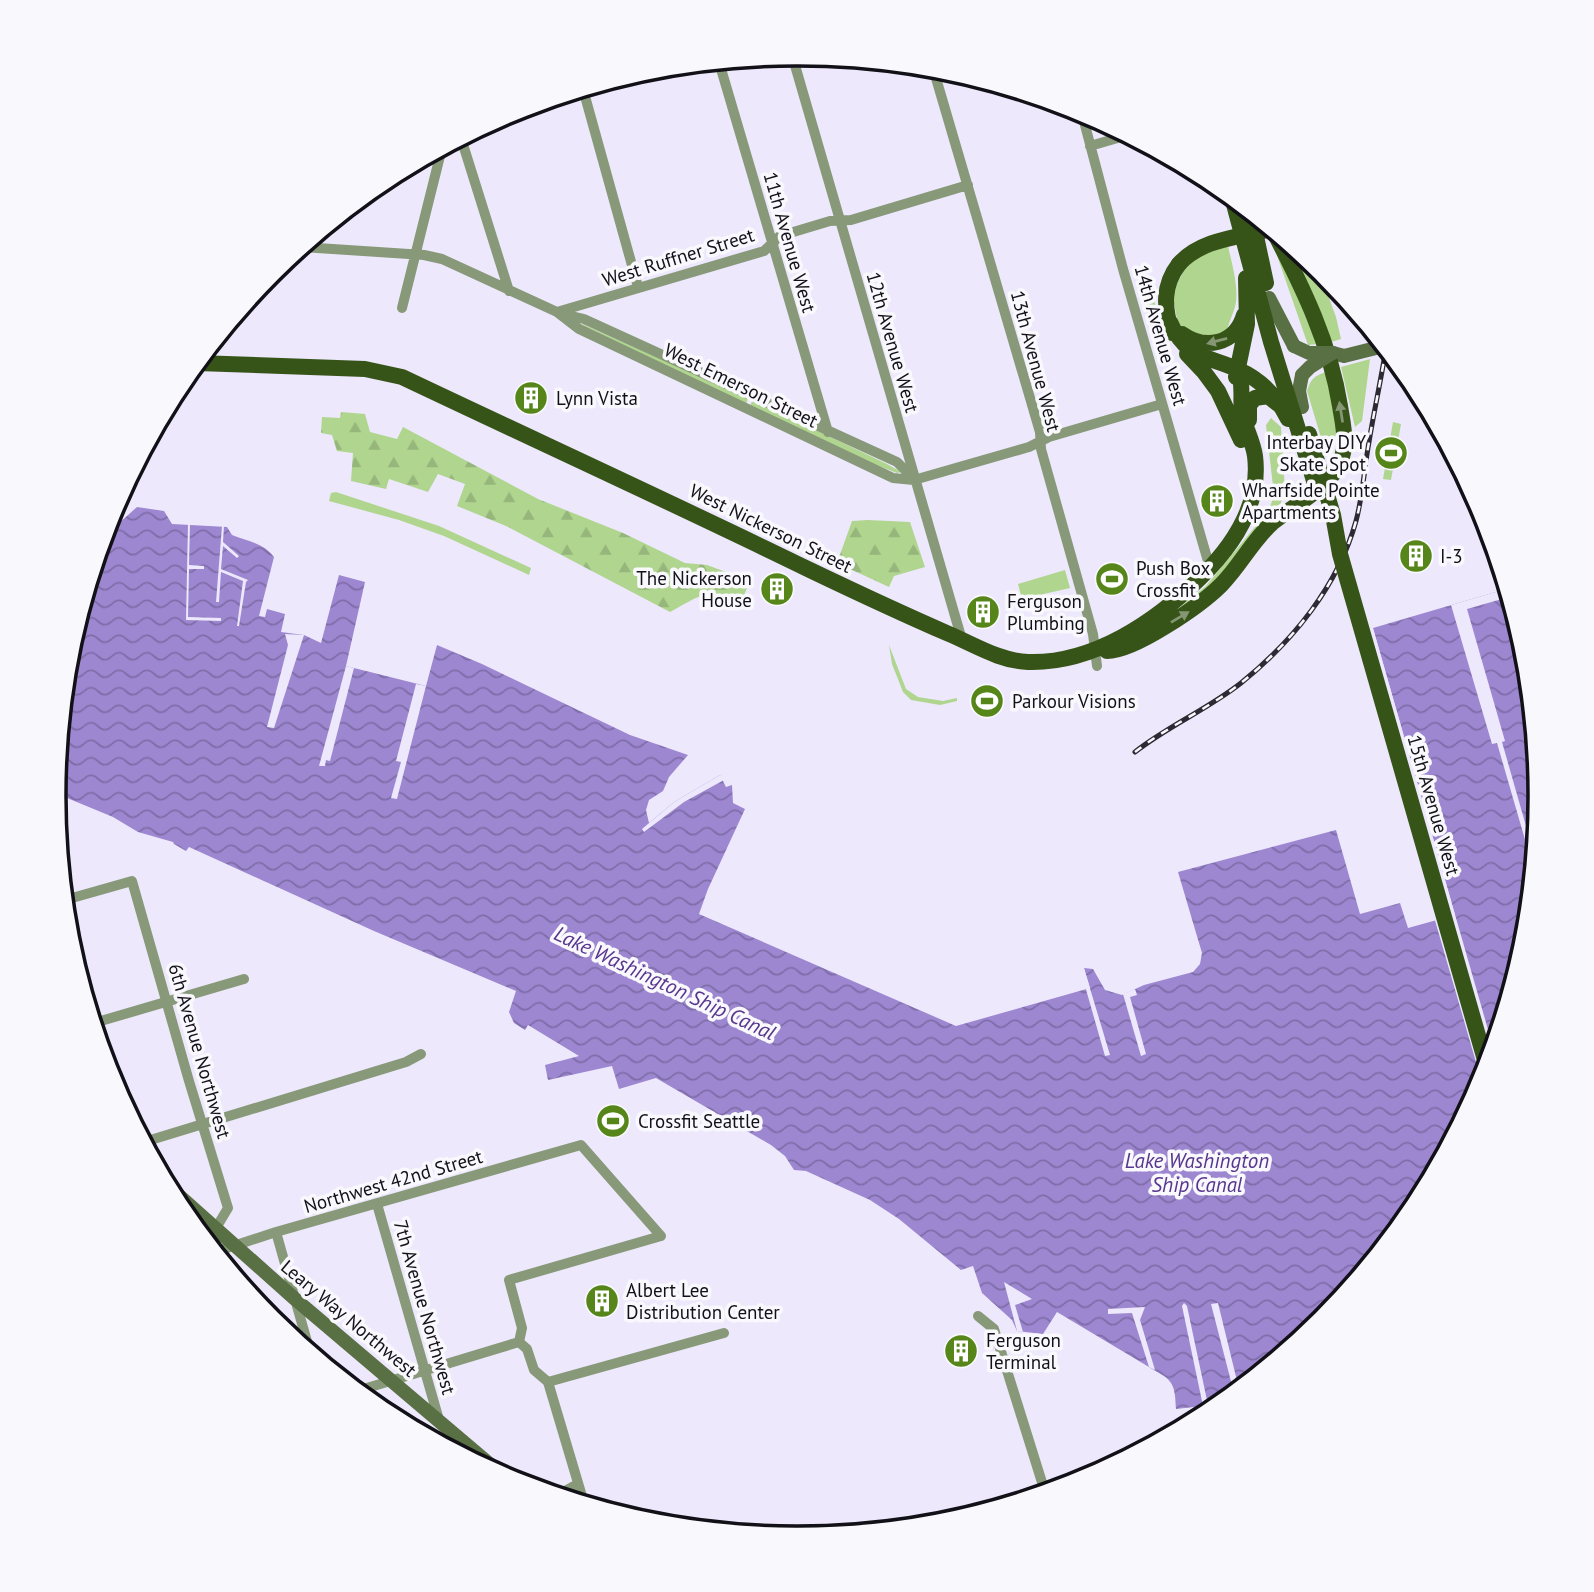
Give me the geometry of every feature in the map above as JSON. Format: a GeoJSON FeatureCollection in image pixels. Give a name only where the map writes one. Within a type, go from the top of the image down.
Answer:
{"type":"FeatureCollection","features":[{"type":"Feature","properties":{"kind":"main road"},"geometry":{"type":"LineString","coordinates":[[1234,211],[1248,302],[1246,335],[1234,398],[1246,438]]}},
{"type":"Feature","properties":{"kind":"main road","name":"15th Avenue West"},"geometry":{"type":"LineString","coordinates":[[1236,213],[1271,342],[1325,518],[1340,554]]}},
{"type":"Feature","properties":{"kind":"main road","name":"15th Avenue West"},"geometry":{"type":"LineString","coordinates":[[1254,227],[1269,298],[1302,407],[1302,436],[1333,515],[1340,554],[1482,1049]]}},
{"type":"Feature","properties":{"kind":"main road"},"geometry":{"type":"LineString","coordinates":[[1246,438],[1211,380],[1183,351],[1172,332],[1166,308],[1166,294],[1171,276],[1190,253],[1204,246],[1262,233]]}},
{"type":"Feature","properties":{"kind":"main road"},"geometry":{"type":"LineString","coordinates":[[1096,658],[1127,645],[1189,611],[1222,584],[1270,525],[1327,483],[1337,470],[1344,448],[1343,424],[1333,368],[1323,335],[1284,252]]}},
{"type":"Feature","properties":{"kind":"main road"},"geometry":{"type":"LineString","coordinates":[[1269,298],[1294,346],[1309,353],[1333,352],[1369,342]]}},
{"type":"Feature","properties":{"kind":"main road"},"geometry":{"type":"LineString","coordinates":[[1170,323],[1195,342],[1217,343],[1238,330],[1248,302]]}},
{"type":"Feature","properties":{"kind":"main road"},"geometry":{"type":"LineString","coordinates":[[1170,323],[1178,337],[1194,353],[1238,369],[1266,387],[1302,436]]}},
{"type":"Feature","properties":{"kind":"main road"},"geometry":{"type":"LineString","coordinates":[[1333,352],[1344,356],[1374,348]]}},
{"type":"Feature","properties":{"kind":"main road"},"geometry":{"type":"LineString","coordinates":[[1302,407],[1299,391],[1303,375],[1333,352]]}},
{"type":"Feature","properties":{"kind":"main road","name":"West Nickerson Street"},"geometry":{"type":"LineString","coordinates":[[209,363],[365,369],[402,377],[890,608],[1002,657],[1026,662],[1096,658],[1157,615],[1210,568],[1241,527],[1252,499],[1254,478],[1246,438]]}},
{"type":"Feature","properties":{"kind":"main road"},"geometry":{"type":"LineString","coordinates":[[1246,438],[1248,410],[1255,398],[1268,396],[1283,408]]}},
{"type":"Feature","properties":{"kind":"main road","name":"Leary Way Northwest"},"geometry":{"type":"LineString","coordinates":[[195,1210],[295,1299],[474,1451]]}},
{"type":"Feature","properties":{"kind":"street","name":"12th Avenue West"},"geometry":{"type":"LineString","coordinates":[[795,66],[962,640]]}},
{"type":"Feature","properties":{"kind":"street","name":"11th Avenue West"},"geometry":{"type":"LineString","coordinates":[[722,71],[828,432]]}},
{"type":"Feature","properties":{"kind":"street","name":"13th Avenue West"},"geometry":{"type":"LineString","coordinates":[[937,80],[1040,432],[1093,634],[1096,658]]}},
{"type":"Feature","properties":{"kind":"street"},"geometry":{"type":"LineString","coordinates":[[585,98],[638,287]]}},
{"type":"Feature","properties":{"kind":"street","name":"14th Avenue West"},"geometry":{"type":"LineString","coordinates":[[1085,126],[1210,568]]}},
{"type":"Feature","properties":{"kind":"street"},"geometry":{"type":"LineString","coordinates":[[1090,146],[1114,139]]}},
{"type":"Feature","properties":{"kind":"street"},"geometry":{"type":"LineString","coordinates":[[464,147],[509,291]]}},
{"type":"Feature","properties":{"kind":"street"},"geometry":{"type":"LineString","coordinates":[[402,308],[439,160]]}},
{"type":"Feature","properties":{"kind":"street","name":"West Ruffner Street"},"geometry":{"type":"LineString","coordinates":[[557,312],[764,251],[780,236],[840,220],[851,220],[968,185]]}},
{"type":"Feature","properties":{"kind":"street","name":"West Emerson Street"},"geometry":{"type":"LineString","coordinates":[[315,248],[415,254],[442,259],[557,312],[584,319],[897,462],[914,480]]}},
{"type":"Feature","properties":{"kind":"street","name":"West Emerson Street"},"geometry":{"type":"LineString","coordinates":[[557,312],[579,329],[893,478],[914,480],[1029,447],[1049,436],[1162,404]]}},
{"type":"Feature","properties":{"kind":"street","name":"6th Avenue Northwest"},"geometry":{"type":"LineString","coordinates":[[74,897],[132,881],[228,1208],[216,1228]]}},
{"type":"Feature","properties":{"kind":"street"},"geometry":{"type":"LineString","coordinates":[[102,1021],[244,979]]}},
{"type":"Feature","properties":{"kind":"street"},"geometry":{"type":"LineString","coordinates":[[153,1139],[406,1062],[421,1054]]}},
{"type":"Feature","properties":{"kind":"street","name":"Northwest 42nd Street"},"geometry":{"type":"LineString","coordinates":[[225,1249],[276,1232],[581,1145],[661,1237],[509,1280],[522,1328],[519,1342]]}},
{"type":"Feature","properties":{"kind":"street","name":"7th Avenue Northwest"},"geometry":{"type":"LineString","coordinates":[[377,1204],[439,1420]]}},
{"type":"Feature","properties":{"kind":"street"},"geometry":{"type":"LineString","coordinates":[[276,1232],[305,1335]]}},
{"type":"Feature","properties":{"kind":"street"},"geometry":{"type":"LineString","coordinates":[[978,1316],[994,1329],[1042,1483]]}},
{"type":"Feature","properties":{"kind":"street"},"geometry":{"type":"LineString","coordinates":[[548,1382],[724,1333]]}},
{"type":"Feature","properties":{"kind":"street"},"geometry":{"type":"LineString","coordinates":[[369,1387],[519,1342],[527,1349],[534,1370],[548,1382],[581,1493]]}},
{"type":"Feature","properties":{"kind":"street"},"geometry":{"type":"LineString","coordinates":[[569,1489],[578,1484]]}},
{"type":"Feature","properties":{"kind":"green space"},"geometry":{"type":"Polygon","coordinates":[[[1273,243],[1306,310],[1318,344],[1308,345],[1273,243]]]}},
{"type":"Feature","properties":{"kind":"green space"},"geometry":{"type":"Polygon","coordinates":[[[1228,246],[1236,302],[1227,334],[1208,339],[1182,327],[1177,319],[1173,298],[1175,287],[1186,267],[1204,253],[1228,246]]]}},
{"type":"Feature","properties":{"kind":"green space"},"geometry":{"type":"Polygon","coordinates":[[[1293,260],[1328,295],[1341,339],[1331,342],[1293,260]]]}},
{"type":"Feature","properties":{"kind":"green space"},"geometry":{"type":"Polygon","coordinates":[[[1151,289],[1170,346],[1157,350],[1140,292],[1151,289]]]}},
{"type":"Feature","properties":{"kind":"green space"},"geometry":{"type":"Polygon","coordinates":[[[580,323],[748,398],[746,405],[588,330],[580,323]]]}},
{"type":"Feature","properties":{"kind":"green space"},"geometry":{"type":"Polygon","coordinates":[[[1370,359],[1362,421],[1355,427],[1341,367],[1370,359]]]}},
{"type":"Feature","properties":{"kind":"green space"},"geometry":{"type":"Polygon","coordinates":[[[1326,372],[1331,379],[1337,436],[1325,451],[1307,391],[1314,379],[1326,372]]]}},
{"type":"Feature","properties":{"kind":"green space"},"geometry":{"type":"Polygon","coordinates":[[[753,400],[901,472],[897,473],[855,457],[749,407],[753,400]]]}},
{"type":"Feature","properties":{"kind":"green space"},"geometry":{"type":"Polygon","coordinates":[[[341,412],[365,414],[370,432],[397,439],[403,427],[538,499],[623,533],[685,563],[707,565],[750,581],[742,600],[720,594],[705,595],[670,612],[506,526],[457,506],[465,484],[438,474],[428,492],[389,479],[386,489],[351,481],[353,453],[337,451],[332,435],[321,433],[322,417],[340,418],[341,412]]]}},
{"type":"Feature","properties":{"kind":"green space"},"geometry":{"type":"Polygon","coordinates":[[[1271,418],[1281,427],[1285,491],[1277,514],[1223,578],[1168,617],[1206,586],[1269,510],[1274,495],[1266,425],[1271,418]]]}},
{"type":"Feature","properties":{"kind":"green space","name":"Interbay DIY Skate Spot"},"geometry":{"type":"Polygon","coordinates":[[[1393,422],[1401,424],[1391,480],[1383,479],[1393,422]]]}},
{"type":"Feature","properties":{"kind":"green space"},"geometry":{"type":"Polygon","coordinates":[[[336,492],[439,526],[531,568],[529,575],[444,536],[399,520],[329,501],[331,493],[336,492]]]}},
{"type":"Feature","properties":{"kind":"green space"},"geometry":{"type":"Polygon","coordinates":[[[852,521],[910,522],[925,567],[894,576],[889,587],[837,563],[852,521]]]}},
{"type":"Feature","properties":{"kind":"green space"},"geometry":{"type":"Polygon","coordinates":[[[1065,570],[1070,588],[1022,599],[1018,584],[1065,570]]]}},
{"type":"Feature","properties":{"kind":"green space"},"geometry":{"type":"Polygon","coordinates":[[[889,645],[906,689],[918,697],[943,701],[957,698],[957,701],[940,705],[911,700],[903,692],[892,664],[889,645]]]}},
{"type":"Feature","properties":{"kind":"water","name":"Lake Washington Ship Canal"},"geometry":{"type":"Polygon","coordinates":[[[137,507],[164,511],[172,524],[227,527],[232,535],[265,548],[274,557],[259,616],[265,617],[267,609],[285,614],[281,632],[304,635],[321,643],[339,575],[365,582],[346,666],[426,686],[437,645],[630,735],[688,755],[669,777],[663,791],[649,800],[646,810],[649,823],[674,802],[720,775],[726,787],[732,785],[733,803],[745,809],[699,914],[956,1026],[1090,988],[1084,968],[1093,969],[1105,990],[1122,995],[1144,985],[1193,972],[1200,964],[1202,953],[1178,872],[1336,830],[1360,914],[1400,903],[1408,928],[1455,915],[1373,628],[1498,591],[1521,701],[1528,796],[1526,844],[1521,891],[1503,985],[1472,1075],[1430,1161],[1377,1240],[1346,1277],[1314,1312],[1242,1375],[1197,1407],[1176,1409],[1173,1387],[1164,1376],[1057,1312],[1043,1334],[1017,1331],[1012,1320],[982,1293],[973,1266],[961,1270],[899,1219],[870,1200],[806,1171],[794,1170],[785,1156],[771,1145],[656,1078],[619,1089],[612,1066],[548,1080],[545,1065],[579,1056],[528,1025],[525,1030],[514,1023],[509,1012],[516,991],[374,931],[189,847],[186,851],[173,842],[138,832],[113,817],[66,798],[68,748],[81,654],[91,607],[120,522],[137,507]]]}},
{"type":"Feature","properties":{"kind":"pier"},"geometry":{"type":"Polygon","coordinates":[[[188,524],[189,565],[204,566],[204,569],[189,569],[188,617],[221,618],[221,621],[186,620],[188,524]]]}},
{"type":"Feature","properties":{"kind":"pier"},"geometry":{"type":"Polygon","coordinates":[[[222,526],[223,542],[239,556],[237,558],[223,546],[221,569],[248,580],[239,626],[243,581],[221,572],[219,602],[216,602],[222,526]]]}},
{"type":"Feature","properties":{"kind":"pier"},"geometry":{"type":"Polygon","coordinates":[[[1498,591],[1501,599],[1467,609],[1505,741],[1502,742],[1527,828],[1526,843],[1497,743],[1492,744],[1451,605],[1498,591]]]}},
{"type":"Feature","properties":{"kind":"pier"},"geometry":{"type":"Polygon","coordinates":[[[1372,625],[1489,1031],[1476,1063],[1434,917],[1451,912],[1369,629],[1372,625]]]}},
{"type":"Feature","properties":{"kind":"pier"},"geometry":{"type":"Polygon","coordinates":[[[285,634],[304,635],[274,728],[267,727],[288,645],[285,634]]]}},
{"type":"Feature","properties":{"kind":"pier"},"geometry":{"type":"Polygon","coordinates":[[[346,666],[354,668],[330,761],[326,760],[325,766],[319,766],[346,666]]]}},
{"type":"Feature","properties":{"kind":"pier"},"geometry":{"type":"Polygon","coordinates":[[[416,684],[426,686],[397,799],[391,798],[401,762],[396,761],[416,684]]]}},
{"type":"Feature","properties":{"kind":"pier"},"geometry":{"type":"Polygon","coordinates":[[[720,775],[724,780],[684,802],[644,832],[642,829],[674,802],[720,775]]]}},
{"type":"Feature","properties":{"kind":"pier"},"geometry":{"type":"Polygon","coordinates":[[[1083,965],[1110,1055],[1105,1056],[1085,986],[1081,968],[1083,965]]]}},
{"type":"Feature","properties":{"kind":"pier"},"geometry":{"type":"Polygon","coordinates":[[[1135,989],[1137,995],[1130,997],[1146,1054],[1141,1056],[1123,994],[1135,989]]]}},
{"type":"Feature","properties":{"kind":"pier"},"geometry":{"type":"Polygon","coordinates":[[[1004,1282],[1032,1299],[1015,1305],[1023,1332],[1017,1331],[1004,1282]]]}},
{"type":"Feature","properties":{"kind":"pier"},"geometry":{"type":"Polygon","coordinates":[[[1184,1303],[1187,1306],[1207,1400],[1202,1403],[1182,1306],[1184,1303]]]}},
{"type":"Feature","properties":{"kind":"pier"},"geometry":{"type":"Polygon","coordinates":[[[1218,1303],[1237,1379],[1231,1383],[1211,1304],[1218,1303]]]}},
{"type":"Feature","properties":{"kind":"pier"},"geometry":{"type":"Polygon","coordinates":[[[1145,1307],[1140,1320],[1155,1370],[1149,1367],[1132,1313],[1108,1314],[1108,1309],[1145,1307]]]}},
{"type":"Feature","properties":{"kind":"railway"},"geometry":{"type":"LineString","coordinates":[[1135,752],[1215,701],[1260,667],[1295,630],[1325,590],[1338,568],[1356,521],[1384,361]]}},
{"type":"Feature","properties":{"kind":"place","name":"Lynn Vista"},"geometry":{"type":"Point","coordinates":[531,398]}},
{"type":"Feature","properties":{"kind":"place","name":"Interbay DIY Skate Spot"},"geometry":{"type":"Point","coordinates":[1391,453]}},
{"type":"Feature","properties":{"kind":"place","name":"Wharfside Pointe Apartments"},"geometry":{"type":"Point","coordinates":[1217,501]}},
{"type":"Feature","properties":{"kind":"place","name":"I-3"},"geometry":{"type":"Point","coordinates":[1416,556]}},
{"type":"Feature","properties":{"kind":"place","name":"Push Box Crossfit"},"geometry":{"type":"Point","coordinates":[1112,579]}},
{"type":"Feature","properties":{"kind":"place","name":"The Nickerson House"},"geometry":{"type":"Point","coordinates":[777,589]}},
{"type":"Feature","properties":{"kind":"place","name":"Ferguson Plumbing"},"geometry":{"type":"Point","coordinates":[983,612]}},
{"type":"Feature","properties":{"kind":"place","name":"Parkour Visions"},"geometry":{"type":"Point","coordinates":[987,701]}},
{"type":"Feature","properties":{"kind":"place","name":"Crossfit Seattle"},"geometry":{"type":"Point","coordinates":[613,1121]}},
{"type":"Feature","properties":{"kind":"place","name":"Albert Lee Distribution Center"},"geometry":{"type":"Point","coordinates":[602,1301]}},
{"type":"Feature","properties":{"kind":"place","name":"Ferguson Terminal"},"geometry":{"type":"Point","coordinates":[961,1351]}}]}
